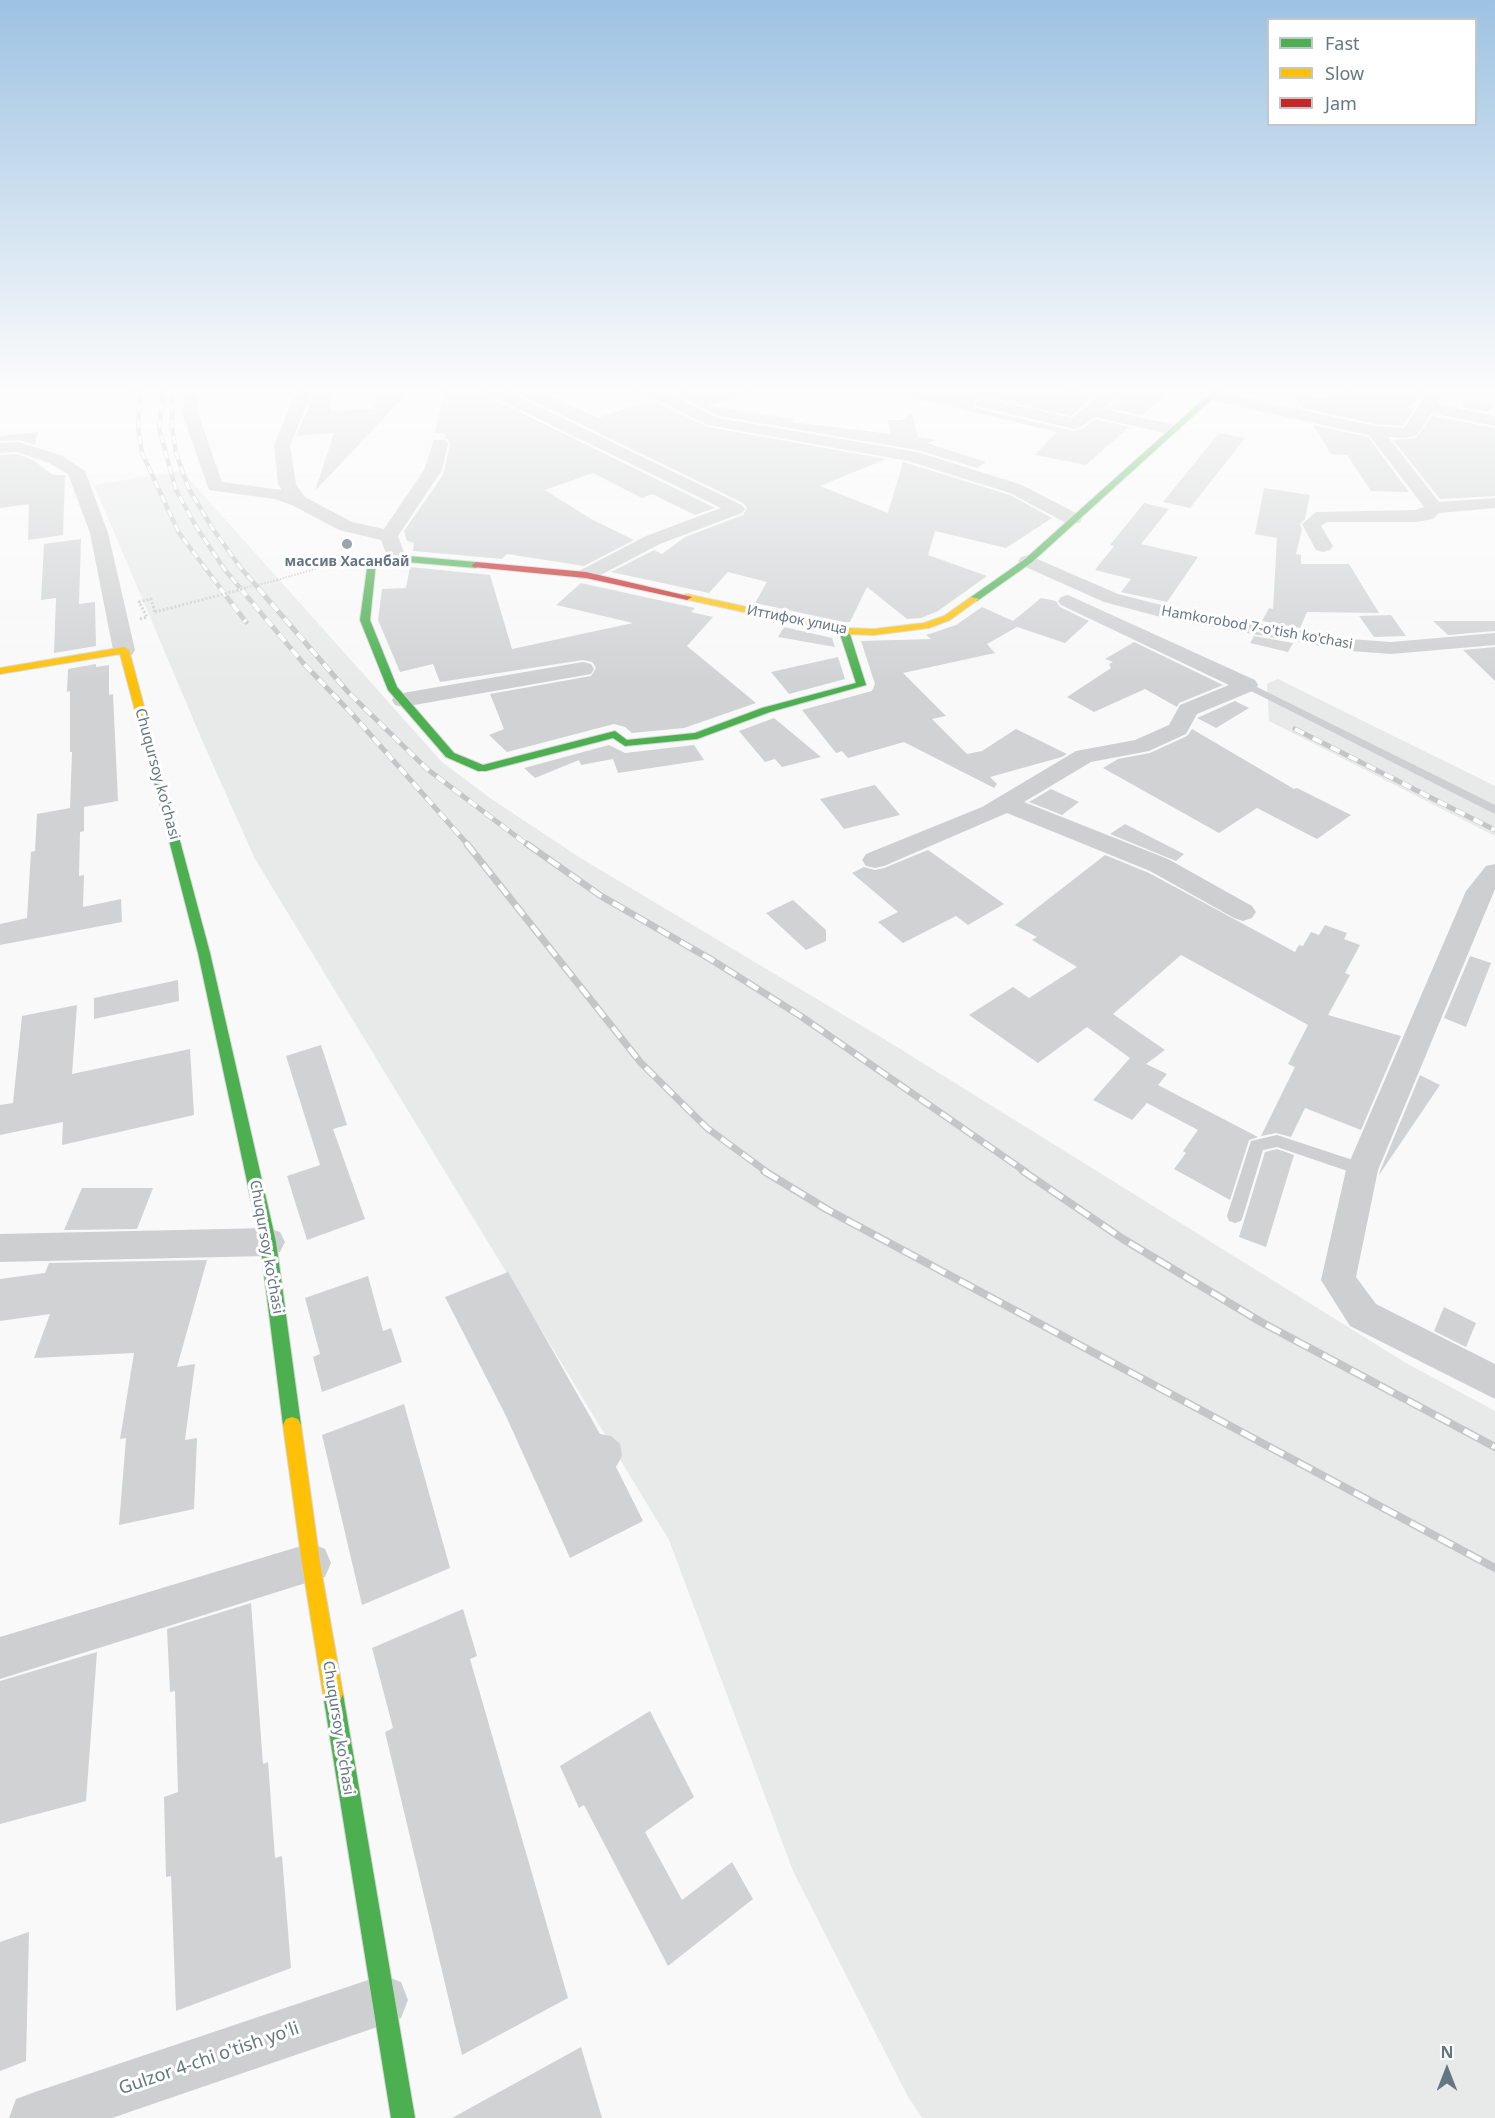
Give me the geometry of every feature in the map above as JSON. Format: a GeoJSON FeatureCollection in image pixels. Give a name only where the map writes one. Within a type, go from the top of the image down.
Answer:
{"type":"FeatureCollection","features":[{"type":"Feature","properties":{"kind":"street","name":"Chuqursoy ko'chasi"},"geometry":{"type":"LineString","coordinates":[[82,487],[99,533],[124,650],[204,953],[268,1242],[311,1563],[403,2118]]}},
{"type":"Feature","properties":{"kind":"street"},"geometry":{"type":"LineString","coordinates":[[221,487],[276,494],[298,501],[346,526],[389,536]]}},
{"type":"Feature","properties":{"kind":"street"},"geometry":{"type":"LineString","coordinates":[[289,487],[298,501]]}},
{"type":"Feature","properties":{"kind":"street"},"geometry":{"type":"LineString","coordinates":[[389,536],[422,487]]}},
{"type":"Feature","properties":{"kind":"street"},"geometry":{"type":"LineString","coordinates":[[586,575],[653,540],[736,509],[691,487]]}},
{"type":"Feature","properties":{"kind":"street"},"geometry":{"type":"LineString","coordinates":[[1009,487],[1073,519]]}},
{"type":"Feature","properties":{"kind":"street","name":"Иттифок улица"},"geometry":{"type":"LineString","coordinates":[[403,700],[392,688],[365,621],[372,561],[396,558],[586,575],[844,632],[874,632],[926,626],[947,618],[1020,568],[1109,487]]}},
{"type":"Feature","properties":{"kind":"street"},"geometry":{"type":"LineString","coordinates":[[1418,487],[1434,508]]}},
{"type":"Feature","properties":{"kind":"street"},"geometry":{"type":"LineString","coordinates":[[1323,546],[1311,524],[1323,516],[1416,516],[1427,515],[1434,508],[1495,503]]}},
{"type":"Feature","properties":{"kind":"street"},"geometry":{"type":"LineString","coordinates":[[389,536],[396,558]]}},
{"type":"Feature","properties":{"kind":"street"},"geometry":{"type":"LineString","coordinates":[[1020,568],[1247,685]]}},
{"type":"Feature","properties":{"kind":"street","name":"Hamkorobod 7-o'tish ko'chasi"},"geometry":{"type":"LineString","coordinates":[[1020,568],[1112,598],[1172,614],[1350,645],[1391,648],[1495,639]]}},
{"type":"Feature","properties":{"kind":"street"},"geometry":{"type":"LineString","coordinates":[[403,700],[450,755],[482,769],[615,734],[625,743],[697,735],[766,710],[861,685],[844,632]]}},
{"type":"Feature","properties":{"kind":"street"},"geometry":{"type":"LineString","coordinates":[[0,671],[124,650]]}},
{"type":"Feature","properties":{"kind":"street"},"geometry":{"type":"LineString","coordinates":[[403,700],[583,669]]}},
{"type":"Feature","properties":{"kind":"street"},"geometry":{"type":"LineString","coordinates":[[875,860],[991,812],[1084,756],[1141,746],[1178,729],[1188,710],[1247,685]]}},
{"type":"Feature","properties":{"kind":"street"},"geometry":{"type":"LineString","coordinates":[[1004,803],[1159,865],[1242,912]]}},
{"type":"Feature","properties":{"kind":"street"},"geometry":{"type":"LineString","coordinates":[[1495,872],[1479,891],[1362,1170],[1338,1280],[1363,1315],[1495,1382]]}},
{"type":"Feature","properties":{"kind":"street"},"geometry":{"type":"LineString","coordinates":[[0,1248],[268,1242]]}},
{"type":"Feature","properties":{"kind":"street"},"geometry":{"type":"LineString","coordinates":[[0,1658],[311,1563]]}},
{"type":"Feature","properties":{"kind":"street","name":"Gulzor 4-chi o'tish yo'li"},"geometry":{"type":"LineString","coordinates":[[35,2118],[383,2000]]}},
{"type":"Feature","properties":{"kind":"lane"},"geometry":{"type":"LineString","coordinates":[[1247,685],[1495,810]]}},
{"type":"Feature","properties":{"kind":"lane"},"geometry":{"type":"LineString","coordinates":[[1235,1216],[1257,1145],[1277,1141],[1362,1170]]}},
{"type":"Feature","properties":{"kind":"path"},"geometry":{"type":"LineString","coordinates":[[147,617],[139,602],[151,599],[155,612],[329,566]]}},
{"type":"Feature","properties":{"kind":"shaded area"},"geometry":{"type":"Polygon","coordinates":[[[95,487],[196,487],[442,762],[490,798],[582,859],[889,1042],[1406,1363],[1495,1411],[1495,2118],[922,2118],[907,2095],[793,1871],[669,1540],[255,859],[95,487]]]}},
{"type":"Feature","properties":{"kind":"shaded area"},"geometry":{"type":"Polygon","coordinates":[[[1278,679],[1495,786],[1495,836],[1269,721],[1267,684],[1278,679]]]}},
{"type":"Feature","properties":{"kind":"building"},"geometry":{"type":"Polygon","coordinates":[[[0,487],[65,487],[63,535],[28,540],[29,504],[0,508],[0,487]]]}},
{"type":"Feature","properties":{"kind":"building"},"geometry":{"type":"Polygon","coordinates":[[[435,487],[554,487],[545,490],[591,519],[634,540],[584,566],[507,554],[502,559],[413,551],[414,543],[407,541],[404,531],[435,487]]]}},
{"type":"Feature","properties":{"kind":"building"},"geometry":{"type":"Polygon","coordinates":[[[620,487],[672,487],[715,508],[695,515],[652,494],[642,498],[620,487]]]}},
{"type":"Feature","properties":{"kind":"building"},"geometry":{"type":"Polygon","coordinates":[[[710,487],[822,487],[888,513],[896,487],[984,487],[1010,495],[1052,518],[1006,548],[935,531],[928,555],[987,576],[938,611],[921,618],[907,619],[867,587],[850,622],[844,622],[755,603],[767,582],[728,572],[709,593],[611,572],[654,550],[662,554],[685,537],[743,515],[747,508],[743,503],[710,487]]]}},
{"type":"Feature","properties":{"kind":"building"},"geometry":{"type":"Polygon","coordinates":[[[1175,487],[1207,487],[1190,508],[1163,502],[1175,487]]]}},
{"type":"Feature","properties":{"kind":"building"},"geometry":{"type":"Polygon","coordinates":[[[1368,487],[1405,487],[1409,492],[1371,491],[1368,487]]]}},
{"type":"Feature","properties":{"kind":"building"},"geometry":{"type":"Polygon","coordinates":[[[1430,487],[1495,487],[1495,496],[1440,499],[1430,487]]]}},
{"type":"Feature","properties":{"kind":"building"},"geometry":{"type":"Polygon","coordinates":[[[1264,488],[1310,495],[1305,519],[1300,524],[1302,529],[1296,554],[1301,555],[1301,564],[1349,564],[1379,613],[1307,612],[1300,628],[1262,621],[1269,608],[1273,609],[1277,538],[1255,534],[1264,488]]]}},
{"type":"Feature","properties":{"kind":"building"},"geometry":{"type":"Polygon","coordinates":[[[1144,503],[1169,509],[1141,544],[1198,557],[1167,602],[1121,592],[1131,579],[1095,570],[1114,546],[1110,545],[1144,503]]]}},
{"type":"Feature","properties":{"kind":"building"},"geometry":{"type":"Polygon","coordinates":[[[81,539],[79,604],[95,602],[96,646],[54,653],[56,598],[41,600],[44,544],[81,539]]]}},
{"type":"Feature","properties":{"kind":"building"},"geometry":{"type":"Polygon","coordinates":[[[410,567],[490,575],[512,649],[633,623],[556,605],[581,583],[695,608],[691,612],[713,617],[687,646],[756,703],[684,728],[632,733],[625,727],[614,724],[507,752],[489,735],[504,729],[490,694],[591,676],[596,668],[592,662],[583,660],[440,682],[433,664],[400,672],[378,620],[382,589],[406,588],[410,567]]]}},
{"type":"Feature","properties":{"kind":"building"},"geometry":{"type":"Polygon","coordinates":[[[1041,598],[1056,601],[1060,607],[1089,621],[1065,643],[1017,627],[987,644],[995,653],[903,673],[946,716],[932,719],[967,754],[982,751],[1016,729],[1067,754],[1062,757],[990,777],[997,784],[994,788],[904,742],[848,758],[842,751],[836,753],[802,710],[872,691],[875,684],[861,641],[931,639],[926,635],[956,625],[982,607],[1013,621],[1041,598]]]}},
{"type":"Feature","properties":{"kind":"building"},"geometry":{"type":"Polygon","coordinates":[[[1391,615],[1406,636],[1374,637],[1359,616],[1391,615]]]}},
{"type":"Feature","properties":{"kind":"building"},"geometry":{"type":"Polygon","coordinates":[[[1433,621],[1495,621],[1495,631],[1448,635],[1433,621]]]}},
{"type":"Feature","properties":{"kind":"building"},"geometry":{"type":"Polygon","coordinates":[[[784,627],[832,638],[835,647],[778,637],[784,627]]]}},
{"type":"Feature","properties":{"kind":"building"},"geometry":{"type":"Polygon","coordinates":[[[1254,636],[1293,643],[1288,652],[1250,643],[1254,636]]]}},
{"type":"Feature","properties":{"kind":"building"},"geometry":{"type":"Polygon","coordinates":[[[1134,642],[1223,685],[1179,703],[1177,707],[1145,689],[1094,712],[1067,697],[1111,668],[1109,664],[1113,662],[1105,659],[1134,642]]]}},
{"type":"Feature","properties":{"kind":"building"},"geometry":{"type":"Polygon","coordinates":[[[1495,647],[1495,681],[1463,650],[1495,647]]]}},
{"type":"Feature","properties":{"kind":"building"},"geometry":{"type":"Polygon","coordinates":[[[838,657],[845,679],[789,694],[771,672],[838,657]]]}},
{"type":"Feature","properties":{"kind":"building"},"geometry":{"type":"Polygon","coordinates":[[[96,664],[96,667],[109,665],[109,695],[113,694],[118,801],[84,807],[84,831],[80,832],[79,876],[84,875],[83,907],[121,899],[122,922],[0,945],[0,924],[27,918],[31,852],[35,851],[37,814],[70,808],[72,752],[70,752],[70,691],[67,692],[68,669],[96,664]]]}},
{"type":"Feature","properties":{"kind":"building"},"geometry":{"type":"Polygon","coordinates":[[[1235,701],[1249,708],[1216,728],[1197,718],[1235,701]]]}},
{"type":"Feature","properties":{"kind":"building"},"geometry":{"type":"Polygon","coordinates":[[[774,718],[821,757],[782,767],[775,759],[765,762],[739,731],[774,718]]]}},
{"type":"Feature","properties":{"kind":"building"},"geometry":{"type":"Polygon","coordinates":[[[1192,729],[1294,789],[1297,788],[1351,815],[1317,839],[1257,808],[1219,833],[1103,768],[1118,759],[1150,753],[1187,736],[1192,729]]]}},
{"type":"Feature","properties":{"kind":"building"},"geometry":{"type":"Polygon","coordinates":[[[609,745],[625,753],[694,745],[704,760],[618,773],[613,759],[581,765],[579,760],[535,778],[524,768],[609,745]]]}},
{"type":"Feature","properties":{"kind":"building"},"geometry":{"type":"Polygon","coordinates":[[[875,785],[900,815],[844,829],[820,799],[875,785]]]}},
{"type":"Feature","properties":{"kind":"building"},"geometry":{"type":"Polygon","coordinates":[[[1051,789],[1079,802],[1062,815],[1029,802],[1051,789]]]}},
{"type":"Feature","properties":{"kind":"building"},"geometry":{"type":"Polygon","coordinates":[[[1125,824],[1184,854],[1176,861],[1110,834],[1125,824]]]}},
{"type":"Feature","properties":{"kind":"building"},"geometry":{"type":"Polygon","coordinates":[[[928,850],[1004,904],[968,925],[956,916],[903,943],[878,922],[898,912],[852,873],[864,867],[875,870],[884,868],[928,850]]]}},
{"type":"Feature","properties":{"kind":"building"},"geometry":{"type":"Polygon","coordinates":[[[1105,855],[1149,873],[1295,952],[1299,945],[1303,946],[1311,932],[1319,935],[1325,925],[1347,933],[1344,939],[1360,945],[1345,973],[1350,975],[1328,1015],[1401,1036],[1361,1130],[1305,1108],[1291,1137],[1276,1133],[1261,1136],[1295,1067],[1288,1064],[1308,1025],[1181,955],[1113,1014],[1165,1050],[1146,1064],[1167,1074],[1158,1085],[1258,1137],[1249,1140],[1230,1200],[1174,1169],[1186,1153],[1183,1151],[1198,1130],[1147,1103],[1132,1120],[1093,1100],[1130,1058],[1087,1027],[1038,1063],[969,1015],[1013,987],[1029,998],[1077,967],[1032,940],[1037,937],[1015,925],[1105,855]]]}},
{"type":"Feature","properties":{"kind":"building"},"geometry":{"type":"Polygon","coordinates":[[[793,900],[826,930],[826,941],[806,950],[766,913],[793,900]]]}},
{"type":"Feature","properties":{"kind":"building"},"geometry":{"type":"Polygon","coordinates":[[[1470,956],[1491,963],[1466,1027],[1444,1018],[1470,956]]]}},
{"type":"Feature","properties":{"kind":"building"},"geometry":{"type":"Polygon","coordinates":[[[178,980],[179,1001],[94,1019],[94,998],[178,980]]]}},
{"type":"Feature","properties":{"kind":"building"},"geometry":{"type":"Polygon","coordinates":[[[77,1005],[72,1074],[190,1049],[194,1115],[62,1145],[63,1122],[0,1135],[0,1105],[13,1103],[22,1016],[77,1005]]]}},
{"type":"Feature","properties":{"kind":"building"},"geometry":{"type":"Polygon","coordinates":[[[321,1045],[347,1125],[333,1129],[365,1219],[307,1240],[287,1176],[320,1165],[286,1056],[321,1045]]]}},
{"type":"Feature","properties":{"kind":"building"},"geometry":{"type":"Polygon","coordinates":[[[1420,1075],[1440,1085],[1379,1175],[1380,1171],[1420,1075]]]}},
{"type":"Feature","properties":{"kind":"building"},"geometry":{"type":"Polygon","coordinates":[[[1277,1149],[1294,1155],[1266,1247],[1239,1237],[1265,1152],[1277,1149]]]}},
{"type":"Feature","properties":{"kind":"building"},"geometry":{"type":"Polygon","coordinates":[[[82,1188],[153,1188],[137,1229],[64,1230],[82,1188]]]}},
{"type":"Feature","properties":{"kind":"building"},"geometry":{"type":"Polygon","coordinates":[[[207,1260],[177,1367],[195,1364],[185,1440],[197,1438],[194,1509],[119,1525],[126,1438],[120,1439],[134,1353],[34,1358],[50,1314],[0,1321],[0,1279],[45,1273],[49,1263],[207,1260]]]}},
{"type":"Feature","properties":{"kind":"building"},"geometry":{"type":"Polygon","coordinates":[[[508,1272],[600,1434],[611,1436],[620,1444],[622,1456],[616,1467],[643,1521],[570,1558],[506,1416],[445,1297],[508,1272]]]}},
{"type":"Feature","properties":{"kind":"building"},"geometry":{"type":"Polygon","coordinates":[[[368,1276],[383,1331],[391,1328],[402,1362],[322,1392],[313,1357],[320,1354],[305,1298],[368,1276]]]}},
{"type":"Feature","properties":{"kind":"building"},"geometry":{"type":"Polygon","coordinates":[[[1444,1307],[1476,1323],[1466,1347],[1434,1331],[1444,1307]]]}},
{"type":"Feature","properties":{"kind":"building"},"geometry":{"type":"Polygon","coordinates":[[[404,1404],[450,1568],[362,1605],[322,1435],[404,1404]]]}},
{"type":"Feature","properties":{"kind":"building"},"geometry":{"type":"Polygon","coordinates":[[[251,1603],[263,1764],[268,1762],[275,1858],[282,1856],[291,1968],[176,2011],[171,1876],[166,1877],[164,1797],[178,1792],[175,1691],[170,1692],[167,1629],[251,1603]]]}},
{"type":"Feature","properties":{"kind":"building"},"geometry":{"type":"Polygon","coordinates":[[[463,1609],[477,1656],[470,1659],[568,1998],[462,2055],[385,1732],[393,1728],[372,1648],[463,1609]]]}},
{"type":"Feature","properties":{"kind":"building"},"geometry":{"type":"Polygon","coordinates":[[[97,1652],[86,1801],[0,1824],[0,1681],[97,1652]]]}},
{"type":"Feature","properties":{"kind":"building"},"geometry":{"type":"Polygon","coordinates":[[[650,1711],[694,1797],[645,1832],[682,1900],[732,1862],[753,1899],[668,1966],[584,1805],[579,1808],[560,1766],[650,1711]]]}},
{"type":"Feature","properties":{"kind":"building"},"geometry":{"type":"Polygon","coordinates":[[[29,1932],[26,2061],[0,2071],[0,1942],[29,1932]]]}},
{"type":"Feature","properties":{"kind":"building"},"geometry":{"type":"Polygon","coordinates":[[[581,2047],[602,2118],[452,2118],[581,2047]]]}},
{"type":"Feature","properties":{"kind":"railway"},"geometry":{"type":"LineString","coordinates":[[158,487],[179,533],[221,589]]}},
{"type":"Feature","properties":{"kind":"railway"},"geometry":{"type":"LineString","coordinates":[[175,487],[197,528],[225,570],[241,589]]}},
{"type":"Feature","properties":{"kind":"railway"},"geometry":{"type":"LineString","coordinates":[[188,487],[211,526],[259,589]]}},
{"type":"Feature","properties":{"kind":"railway"},"geometry":{"type":"LineString","coordinates":[[220,588],[246,622]]}},
{"type":"Feature","properties":{"kind":"railway"},"geometry":{"type":"LineString","coordinates":[[240,588],[304,664],[353,715],[469,846]]}},
{"type":"Feature","properties":{"kind":"railway"},"geometry":{"type":"LineString","coordinates":[[258,588],[348,692],[427,769],[529,846]]}},
{"type":"Feature","properties":{"kind":"railway"},"geometry":{"type":"LineString","coordinates":[[1295,729],[1495,830]]}},
{"type":"Feature","properties":{"kind":"railway"},"geometry":{"type":"LineString","coordinates":[[467,844],[641,1063],[707,1128],[767,1172]]}},
{"type":"Feature","properties":{"kind":"railway"},"geometry":{"type":"LineString","coordinates":[[527,844],[601,896],[712,960],[802,1017],[1026,1172]]}},
{"type":"Feature","properties":{"kind":"railway"},"geometry":{"type":"LineString","coordinates":[[764,1171],[828,1210],[1495,1568]]}},
{"type":"Feature","properties":{"kind":"railway"},"geometry":{"type":"LineString","coordinates":[[1023,1171],[1123,1239],[1261,1322],[1495,1447]]}},
{"type":"Feature","properties":{"kind":"traffic: fast"},"geometry":{"type":"LineString","coordinates":[[974,599],[1028,561],[1110,487]]}},
{"type":"Feature","properties":{"kind":"traffic: fast"},"geometry":{"type":"LineString","coordinates":[[476,565],[396,558],[372,561],[365,620],[392,688],[450,755],[482,769],[615,734],[625,743],[697,736],[766,710],[861,685],[844,631]]}},
{"type":"Feature","properties":{"kind":"traffic: fast"},"geometry":{"type":"LineString","coordinates":[[157,774],[204,953],[268,1242],[292,1425]]}},
{"type":"Feature","properties":{"kind":"traffic: fast"},"geometry":{"type":"LineString","coordinates":[[333,1694],[403,2118]]}},
{"type":"Feature","properties":{"kind":"traffic: slow"},"geometry":{"type":"LineString","coordinates":[[687,597],[844,631],[874,632],[926,626],[947,618],[974,599]]}},
{"type":"Feature","properties":{"kind":"traffic: slow"},"geometry":{"type":"LineString","coordinates":[[0,671],[124,650],[157,774]]}},
{"type":"Feature","properties":{"kind":"traffic: slow"},"geometry":{"type":"LineString","coordinates":[[292,1425],[311,1563],[333,1694]]}},
{"type":"Feature","properties":{"kind":"traffic: jam"},"geometry":{"type":"LineString","coordinates":[[476,565],[586,575],[687,597]]}},
{"type":"Feature","properties":{"kind":"place","name":"массив Хасанбай"},"geometry":{"type":"Point","coordinates":[347,544]}}]}
